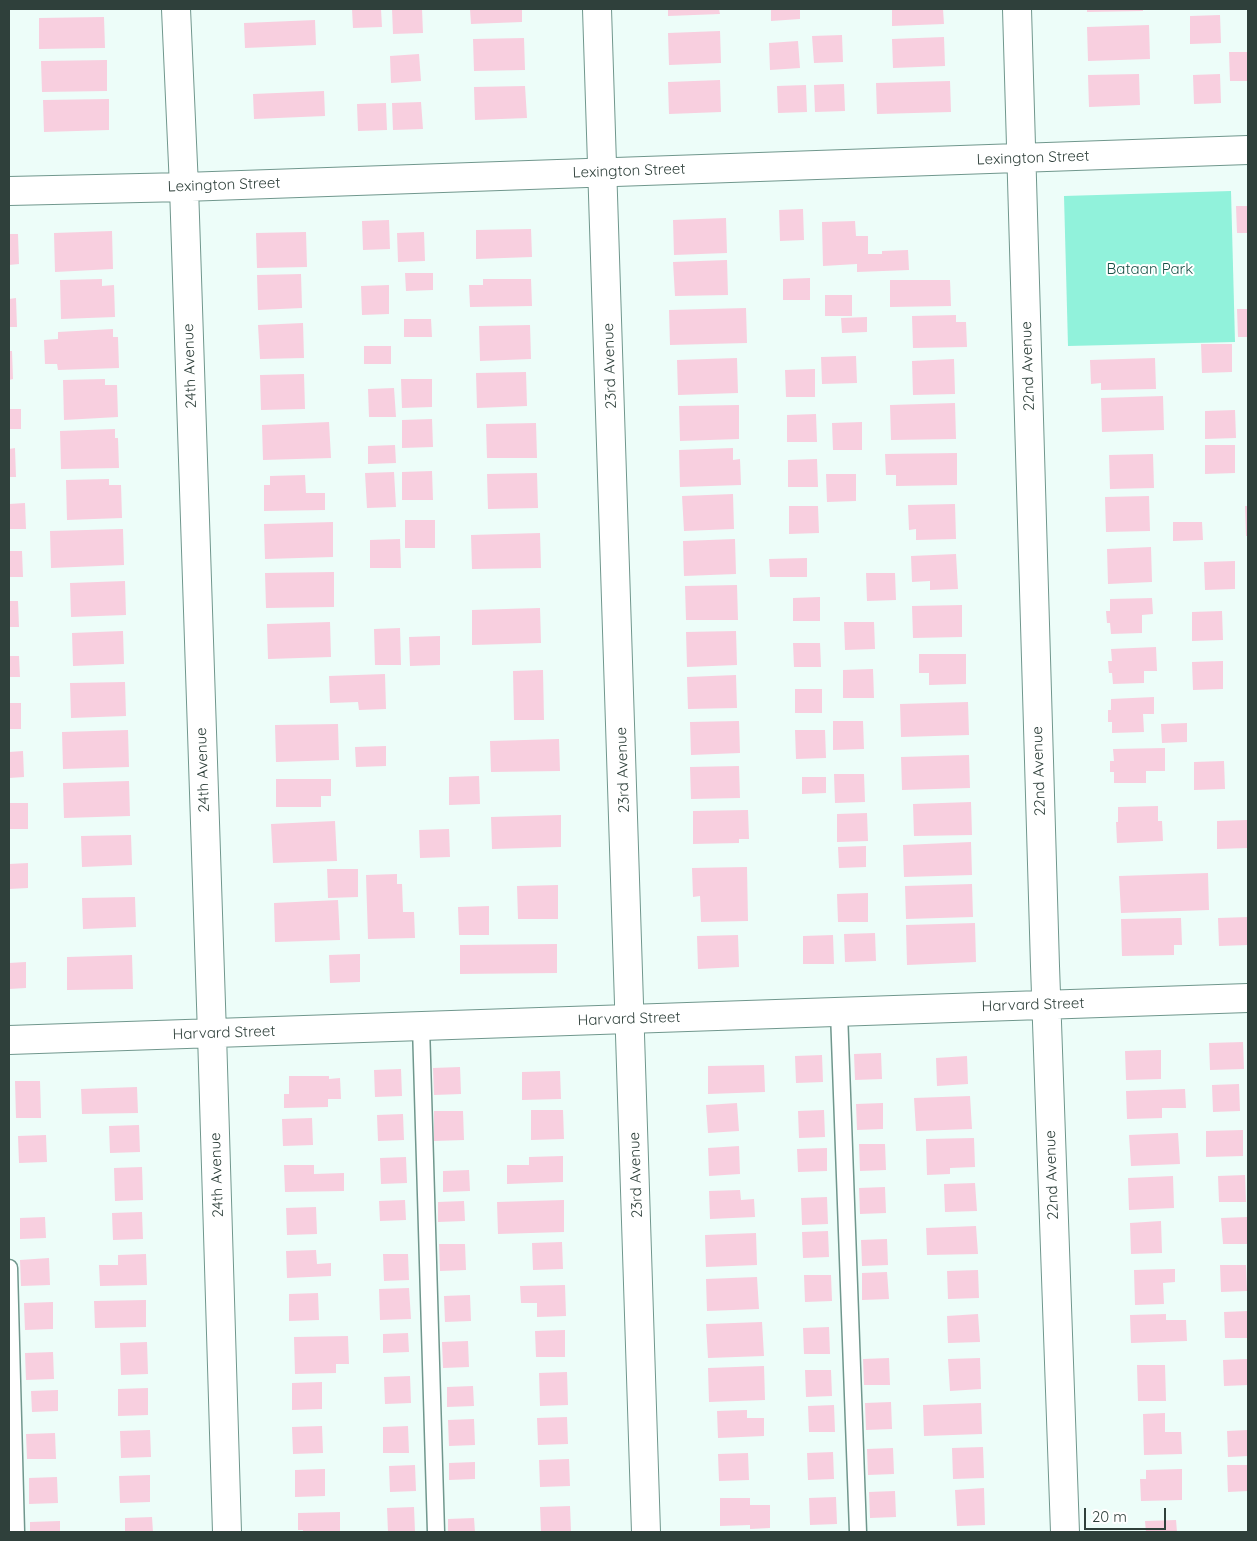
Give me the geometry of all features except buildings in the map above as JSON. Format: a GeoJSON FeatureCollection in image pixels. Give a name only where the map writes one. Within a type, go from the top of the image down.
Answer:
{"type":"FeatureCollection","features":[{"type":"Feature","properties":{"kind":"street","name":"24th Avenue"},"geometry":{"type":"LineString","coordinates":[[176,9],[184,187],[227,1532]]}},
{"type":"Feature","properties":{"kind":"street","name":"23rd Avenue"},"geometry":{"type":"LineString","coordinates":[[597,9],[631,1019],[646,1532]]}},
{"type":"Feature","properties":{"kind":"street","name":"22nd Avenue"},"geometry":{"type":"LineString","coordinates":[[1017,9],[1046,1005],[1064,1532]]}},
{"type":"Feature","properties":{"kind":"street","name":"Lexington Street"},"geometry":{"type":"LineString","coordinates":[[9,191],[184,187],[1248,150]]}},
{"type":"Feature","properties":{"kind":"street","name":"Harvard Street"},"geometry":{"type":"LineString","coordinates":[[9,1040],[1248,998]]}},
{"type":"Feature","properties":{"kind":"lane"},"geometry":{"type":"LineString","coordinates":[[839,1012],[858,1532]]}},
{"type":"Feature","properties":{"kind":"lane"},"geometry":{"type":"LineString","coordinates":[[421,1026],[436,1532]]}},
{"type":"Feature","properties":{"kind":"lane"},"geometry":{"type":"LineString","coordinates":[[9,1268],[16,1532]]}},
{"type":"Feature","properties":{"kind":"green space","name":"Bataan Park"},"geometry":{"type":"Polygon","coordinates":[[[1231,191],[1235,342],[1068,346],[1064,196],[1231,191]]]}}]}
